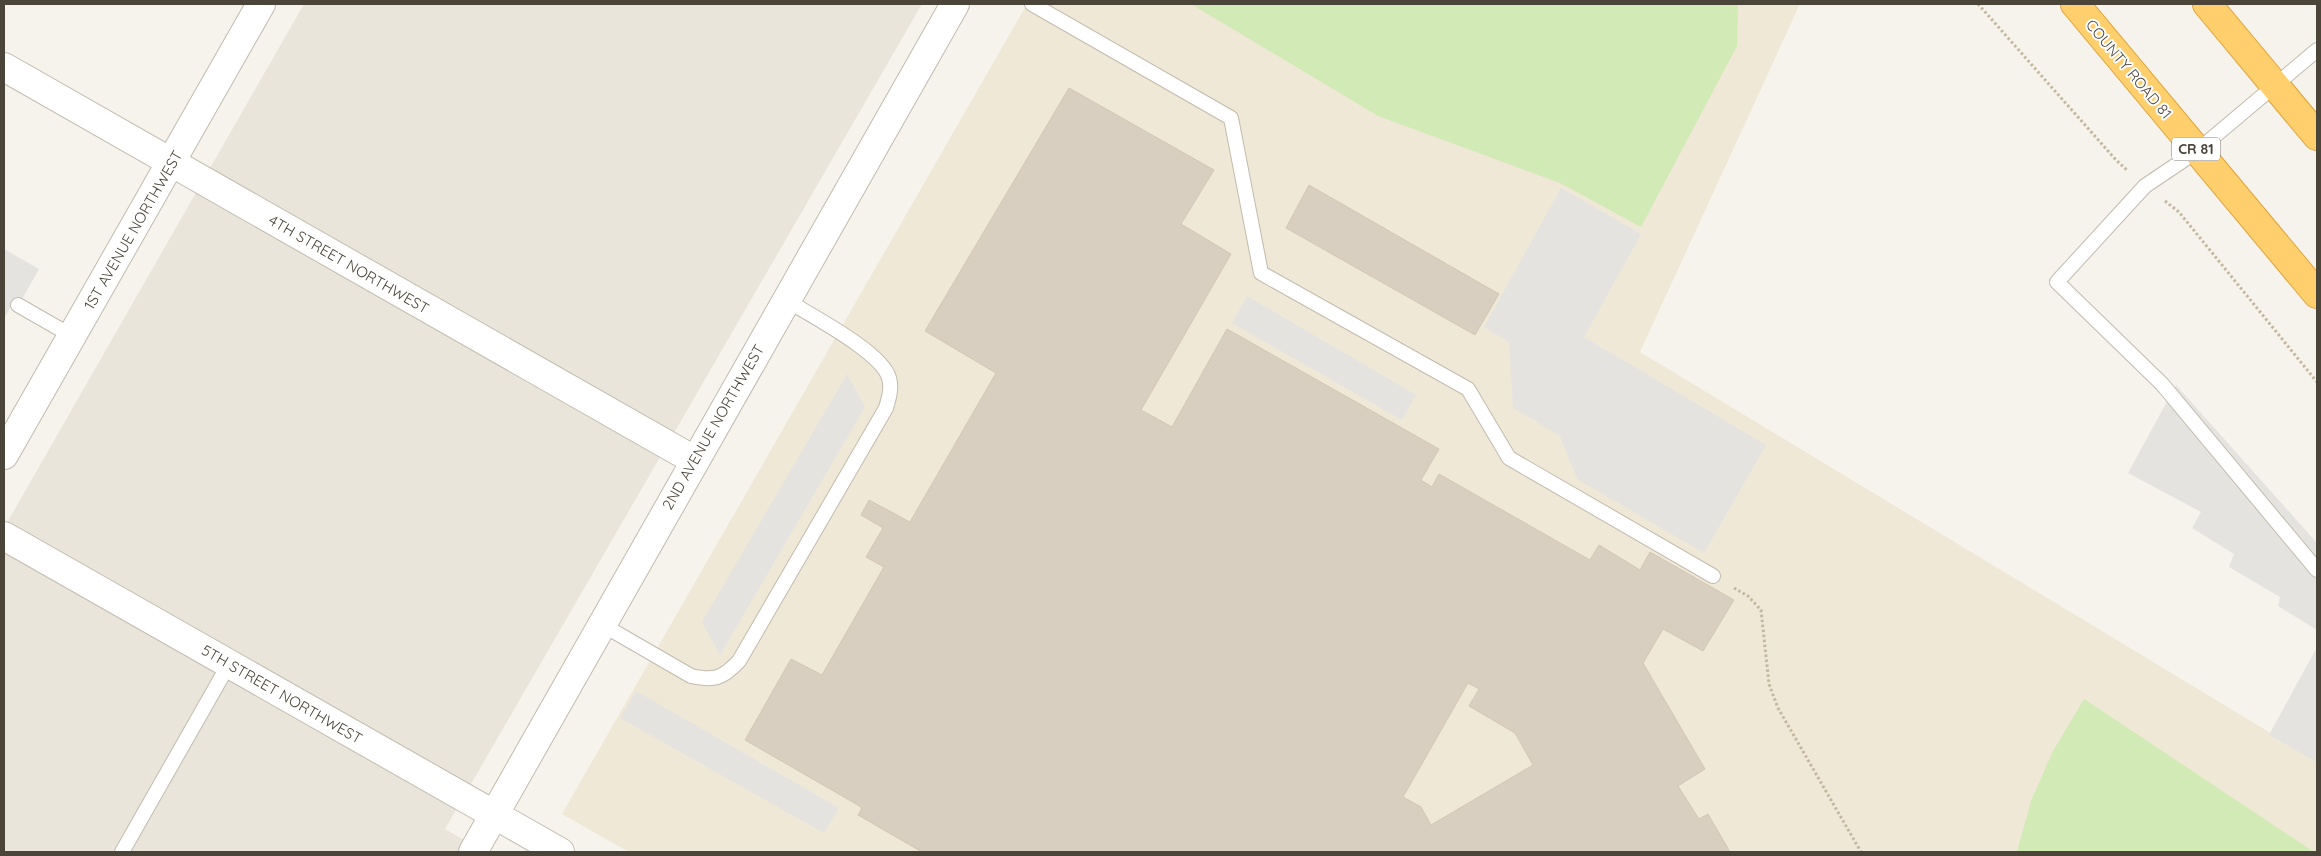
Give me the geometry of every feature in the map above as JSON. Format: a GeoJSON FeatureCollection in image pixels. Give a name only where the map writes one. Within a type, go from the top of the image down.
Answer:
{"type":"FeatureCollection","features":[{"type":"Feature","properties":{"kind":"highway","name":"COUNTY ROAD 81"},"geometry":{"type":"LineString","coordinates":[[2075,4],[2317,294]]}},
{"type":"Feature","properties":{"kind":"highway"},"geometry":{"type":"LineString","coordinates":[[2207,4],[2317,136]]}},
{"type":"Feature","properties":{"kind":"street","name":"1ST AVENUE NORTHWEST"},"geometry":{"type":"LineString","coordinates":[[4,456],[11,427],[72,336],[261,4]]}},
{"type":"Feature","properties":{"kind":"street","name":"2ND AVENUE NORTHWEST"},"geometry":{"type":"LineString","coordinates":[[473,852],[954,4]]}},
{"type":"Feature","properties":{"kind":"street","name":"4TH STREET NORTHWEST"},"geometry":{"type":"LineString","coordinates":[[4,67],[694,460]]}},
{"type":"Feature","properties":{"kind":"street","name":"5TH STREET NORTHWEST"},"geometry":{"type":"LineString","coordinates":[[4,536],[560,852]]}},
{"type":"Feature","properties":{"kind":"lane"},"geometry":{"type":"LineString","coordinates":[[1032,4],[1231,118],[1261,273],[1468,389],[1510,458],[1713,576]]}},
{"type":"Feature","properties":{"kind":"lane"},"geometry":{"type":"LineString","coordinates":[[2317,50],[2197,151],[2146,186],[2057,282],[2162,384],[2317,570]]}},
{"type":"Feature","properties":{"kind":"lane"},"geometry":{"type":"LineString","coordinates":[[601,624],[691,676],[706,680],[718,678],[729,672],[739,662],[886,408],[890,393],[889,378],[883,365],[869,352],[786,300]]}},
{"type":"Feature","properties":{"kind":"lane"},"geometry":{"type":"LineString","coordinates":[[18,305],[72,336]]}},
{"type":"Feature","properties":{"kind":"lane"},"geometry":{"type":"LineString","coordinates":[[122,852],[229,664]]}},
{"type":"Feature","properties":{"kind":"path"},"geometry":{"type":"LineString","coordinates":[[1713,576],[1748,596],[1761,610],[1769,684],[1778,708],[1861,852]]}},
{"type":"Feature","properties":{"kind":"shaded area"},"geometry":{"type":"Polygon","coordinates":[[[304,4],[922,4],[445,829],[485,852],[4,852],[4,528],[304,4]]]}},
{"type":"Feature","properties":{"kind":"shaded area"},"geometry":{"type":"Polygon","coordinates":[[[1027,4],[1800,4],[1640,352],[2317,761],[2317,852],[629,852],[562,814],[1027,4]]]}},
{"type":"Feature","properties":{"kind":"shaded area"},"geometry":{"type":"Polygon","coordinates":[[[1561,188],[1641,234],[1584,337],[1766,445],[1704,553],[1577,479],[1560,436],[1513,408],[1509,342],[1484,327],[1561,188]]]}},
{"type":"Feature","properties":{"kind":"shaded area"},"geometry":{"type":"Polygon","coordinates":[[[4,249],[39,269],[20,303],[14,300],[4,319],[4,249]]]}},
{"type":"Feature","properties":{"kind":"shaded area"},"geometry":{"type":"Polygon","coordinates":[[[1247,296],[1416,395],[1402,420],[1232,323],[1247,296]]]}},
{"type":"Feature","properties":{"kind":"shaded area"},"geometry":{"type":"Polygon","coordinates":[[[847,374],[865,407],[720,655],[702,622],[847,374]]]}},
{"type":"Feature","properties":{"kind":"shaded area"},"geometry":{"type":"Polygon","coordinates":[[[2176,385],[2317,543],[2317,630],[2278,606],[2280,597],[2229,567],[2234,554],[2192,528],[2201,512],[2128,473],[2176,385]]]}},
{"type":"Feature","properties":{"kind":"shaded area"},"geometry":{"type":"Polygon","coordinates":[[[2317,647],[2317,762],[2269,735],[2317,647]]]}},
{"type":"Feature","properties":{"kind":"shaded area"},"geometry":{"type":"Polygon","coordinates":[[[636,691],[839,808],[824,833],[620,718],[636,691]]]}},
{"type":"Feature","properties":{"kind":"green space"},"geometry":{"type":"Polygon","coordinates":[[[1191,4],[1738,4],[1737,46],[1641,227],[1560,183],[1378,116],[1191,4]]]}},
{"type":"Feature","properties":{"kind":"green space"},"geometry":{"type":"Polygon","coordinates":[[[2084,699],[2314,852],[2017,852],[2031,801],[2053,751],[2084,699]]]}},
{"type":"Feature","properties":{"kind":"building"},"geometry":{"type":"Polygon","coordinates":[[[1069,88],[1214,170],[1181,224],[1231,254],[1141,410],[1172,427],[1227,329],[1439,449],[1421,480],[1432,487],[1439,474],[1590,560],[1599,545],[1640,570],[1650,552],[1734,600],[1703,651],[1663,629],[1643,663],[1705,769],[1678,786],[1699,819],[1708,814],[1730,852],[922,852],[858,815],[862,808],[856,804],[745,740],[791,659],[822,675],[884,567],[866,557],[883,528],[861,515],[869,500],[910,522],[996,373],[925,331],[1069,88]],[[1468,683],[1403,797],[1421,807],[1431,825],[1533,765],[1515,733],[1469,706],[1479,689],[1468,683]]]}},
{"type":"Feature","properties":{"kind":"building"},"geometry":{"type":"Polygon","coordinates":[[[1309,185],[1499,294],[1475,335],[1286,228],[1309,185]]]}}]}
